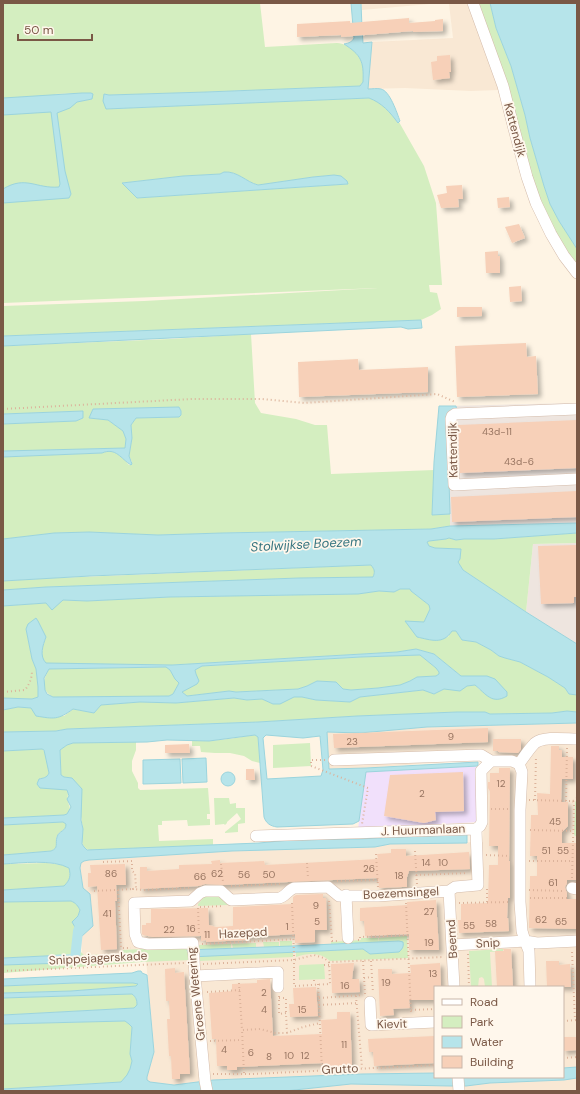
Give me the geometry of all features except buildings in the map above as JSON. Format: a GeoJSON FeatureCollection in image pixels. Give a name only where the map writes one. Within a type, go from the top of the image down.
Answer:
{"type":"FeatureCollection","features":[{"type":"Feature","properties":{"kind":"street","name":"Kattendijk"},"geometry":{"type":"LineString","coordinates":[[473,3],[503,86],[527,177],[536,203],[560,251],[577,273]]}},
{"type":"Feature","properties":{"kind":"street","name":"Kattendijk"},"geometry":{"type":"LineString","coordinates":[[577,408],[455,414],[451,419],[454,485],[577,479]]}},
{"type":"Feature","properties":{"kind":"street"},"geometry":{"type":"LineString","coordinates":[[519,764],[536,742],[545,739],[572,739]]}},
{"type":"Feature","properties":{"kind":"street"},"geometry":{"type":"LineString","coordinates":[[334,760],[481,755],[491,761],[512,761],[519,764],[522,772],[519,858],[520,897],[522,931],[529,951],[530,986]]}},
{"type":"Feature","properties":{"kind":"street","name":"J. Huurmanlaan"},"geometry":{"type":"LineString","coordinates":[[256,836],[476,829],[482,822],[481,771],[491,761]]}},
{"type":"Feature","properties":{"kind":"street"},"geometry":{"type":"LineString","coordinates":[[476,829],[477,872]]}},
{"type":"Feature","properties":{"kind":"street","name":"Boezemsingel"},"geometry":{"type":"LineString","coordinates":[[234,900],[283,898],[290,889],[308,887],[328,887],[339,896],[378,896],[448,891],[455,887],[478,885],[477,872]]}},
{"type":"Feature","properties":{"kind":"street"},"geometry":{"type":"LineString","coordinates":[[138,942],[135,934],[134,903],[194,904],[200,893],[205,891],[221,891],[231,900],[234,900]]}},
{"type":"Feature","properties":{"kind":"street","name":"Beemd"},"geometry":{"type":"LineString","coordinates":[[448,891],[450,903],[454,986]]}},
{"type":"Feature","properties":{"kind":"street","name":"Boezemsingel"},"geometry":{"type":"LineString","coordinates":[[346,896],[348,938]]}},
{"type":"Feature","properties":{"kind":"street","name":"Snip"},"geometry":{"type":"LineString","coordinates":[[452,945],[525,941],[537,943],[574,941]]}},
{"type":"Feature","properties":{"kind":"street","name":"Groene Wetering"},"geometry":{"type":"LineString","coordinates":[[138,942],[148,944],[193,943],[197,945],[195,976],[205,1082]]}},
{"type":"Feature","properties":{"kind":"street"},"geometry":{"type":"LineString","coordinates":[[195,976],[278,972],[278,993]]}},
{"type":"Feature","properties":{"kind":"street","name":"Kievit"},"geometry":{"type":"LineString","coordinates":[[367,999],[370,1025],[434,1022]]}},
{"type":"Feature","properties":{"kind":"street"},"geometry":{"type":"LineString","coordinates":[[458,1078],[459,1090]]}},
{"type":"Feature","properties":{"kind":"path"},"geometry":{"type":"LineString","coordinates":[[3,409],[192,399],[262,399],[304,403],[437,394],[455,402]]}},
{"type":"Feature","properties":{"kind":"path"},"geometry":{"type":"LineString","coordinates":[[3,692],[25,690],[30,684],[32,670]]}},
{"type":"Feature","properties":{"kind":"path"},"geometry":{"type":"LineString","coordinates":[[566,801],[572,739]]}},
{"type":"Feature","properties":{"kind":"path"},"geometry":{"type":"LineString","coordinates":[[535,800],[536,742]]}},
{"type":"Feature","properties":{"kind":"path"},"geometry":{"type":"LineString","coordinates":[[334,760],[310,760],[311,766],[368,788],[361,832]]}},
{"type":"Feature","properties":{"kind":"path"},"geometry":{"type":"LineString","coordinates":[[481,809],[520,805],[535,800],[573,801],[577,798]]}},
{"type":"Feature","properties":{"kind":"path"},"geometry":{"type":"LineString","coordinates":[[573,801],[573,892]]}},
{"type":"Feature","properties":{"kind":"path"},"geometry":{"type":"LineString","coordinates":[[520,829],[573,831]]}},
{"type":"Feature","properties":{"kind":"path"},"geometry":{"type":"LineString","coordinates":[[572,838],[577,838]]}},
{"type":"Feature","properties":{"kind":"path"},"geometry":{"type":"LineString","coordinates":[[412,1024],[409,958],[412,894],[416,875],[415,851]]}},
{"type":"Feature","properties":{"kind":"path"},"geometry":{"type":"LineString","coordinates":[[376,854],[378,896]]}},
{"type":"Feature","properties":{"kind":"path"},"geometry":{"type":"LineString","coordinates":[[476,855],[572,861]]}},
{"type":"Feature","properties":{"kind":"path"},"geometry":{"type":"LineString","coordinates":[[103,862],[132,861],[132,871],[135,873],[136,888],[133,890]]}},
{"type":"Feature","properties":{"kind":"path"},"geometry":{"type":"LineString","coordinates":[[307,863],[308,887]]}},
{"type":"Feature","properties":{"kind":"path"},"geometry":{"type":"LineString","coordinates":[[222,864],[223,887]]}},
{"type":"Feature","properties":{"kind":"path"},"geometry":{"type":"LineString","coordinates":[[416,875],[477,872]]}},
{"type":"Feature","properties":{"kind":"path"},"geometry":{"type":"LineString","coordinates":[[328,887],[328,882],[378,880]]}},
{"type":"Feature","properties":{"kind":"path"},"geometry":{"type":"LineString","coordinates":[[94,891],[200,888],[200,893]]}},
{"type":"Feature","properties":{"kind":"path"},"geometry":{"type":"LineString","coordinates":[[118,890],[121,948],[133,948],[138,942]]}},
{"type":"Feature","properties":{"kind":"path"},"geometry":{"type":"LineString","coordinates":[[450,903],[487,902],[573,892]]}},
{"type":"Feature","properties":{"kind":"path"},"geometry":{"type":"LineString","coordinates":[[520,897],[573,892]]}},
{"type":"Feature","properties":{"kind":"path"},"geometry":{"type":"LineString","coordinates":[[197,945],[194,904],[233,906],[234,900]]}},
{"type":"Feature","properties":{"kind":"path","name":"Hazepad"},"geometry":{"type":"LineString","coordinates":[[197,945],[294,940]]}},
{"type":"Feature","properties":{"kind":"path"},"geometry":{"type":"LineString","coordinates":[[564,1021],[576,1020],[574,941]]}},
{"type":"Feature","properties":{"kind":"path"},"geometry":{"type":"LineString","coordinates":[[294,944],[294,986],[330,984],[329,964]]}},
{"type":"Feature","properties":{"kind":"path"},"geometry":{"type":"LineString","coordinates":[[467,944],[469,986]]}},
{"type":"Feature","properties":{"kind":"path","name":"Snippejagerskade"},"geometry":{"type":"LineString","coordinates":[[3,971],[294,960],[314,956],[324,958],[329,964]]}},
{"type":"Feature","properties":{"kind":"path"},"geometry":{"type":"LineString","coordinates":[[324,965],[409,958],[453,957]]}},
{"type":"Feature","properties":{"kind":"path"},"geometry":{"type":"LineString","coordinates":[[363,961],[367,999]]}},
{"type":"Feature","properties":{"kind":"path","name":"Kievit"},"geometry":{"type":"LineString","coordinates":[[367,999],[373,995],[371,961]]}},
{"type":"Feature","properties":{"kind":"path"},"geometry":{"type":"LineString","coordinates":[[294,970],[299,969]]}},
{"type":"Feature","properties":{"kind":"path"},"geometry":{"type":"LineString","coordinates":[[239,974],[244,1073]]}},
{"type":"Feature","properties":{"kind":"path"},"geometry":{"type":"LineString","coordinates":[[364,978],[372,977]]}},
{"type":"Feature","properties":{"kind":"path"},"geometry":{"type":"LineString","coordinates":[[318,984],[322,1070]]}},
{"type":"Feature","properties":{"kind":"path"},"geometry":{"type":"LineString","coordinates":[[196,992],[240,990]]}},
{"type":"Feature","properties":{"kind":"path"},"geometry":{"type":"LineString","coordinates":[[278,993],[279,1014],[286,1013]]}},
{"type":"Feature","properties":{"kind":"path"},"geometry":{"type":"LineString","coordinates":[[278,993],[286,998],[287,1033]]}},
{"type":"Feature","properties":{"kind":"path"},"geometry":{"type":"LineString","coordinates":[[319,998],[356,996],[367,999]]}},
{"type":"Feature","properties":{"kind":"path"},"geometry":{"type":"LineString","coordinates":[[356,996],[362,1068]]}},
{"type":"Feature","properties":{"kind":"path"},"geometry":{"type":"LineString","coordinates":[[319,1006],[357,1003],[367,999]]}},
{"type":"Feature","properties":{"kind":"path"},"geometry":{"type":"LineString","coordinates":[[411,1010],[434,1009]]}},
{"type":"Feature","properties":{"kind":"path"},"geometry":{"type":"LineString","coordinates":[[242,1030],[260,1029],[275,1033],[287,1033],[320,1023]]}},
{"type":"Feature","properties":{"kind":"path"},"geometry":{"type":"LineString","coordinates":[[201,1041],[242,1040]]}},
{"type":"Feature","properties":{"kind":"path"},"geometry":{"type":"LineString","coordinates":[[564,1058],[577,1057]]}},
{"type":"Feature","properties":{"kind":"path","name":"Grutto"},"geometry":{"type":"LineString","coordinates":[[205,1082],[244,1073],[434,1065]]}},
{"type":"Feature","properties":{"kind":"shaded area"},"geometry":{"type":"Polygon","coordinates":[[[361,3],[441,3],[362,10],[361,3]]]}},
{"type":"Feature","properties":{"kind":"shaded area"},"geometry":{"type":"Polygon","coordinates":[[[447,3],[468,3],[499,90],[471,91],[405,88],[368,89],[372,42],[453,38],[449,4],[447,3]]]}},
{"type":"Feature","properties":{"kind":"shaded area"},"geometry":{"type":"Polygon","coordinates":[[[577,403],[577,523],[450,526],[447,406],[577,403]]]}},
{"type":"Feature","properties":{"kind":"shaded area"},"geometry":{"type":"Polygon","coordinates":[[[577,543],[577,644],[526,612],[533,544],[577,543]]]}},
{"type":"Feature","properties":{"kind":"shaded area"},"geometry":{"type":"Polygon","coordinates":[[[577,723],[577,1067],[564,1068],[564,986],[434,986],[434,1073],[362,1074],[213,1080],[174,1085],[150,1082],[147,1080],[154,1052],[146,959],[122,954],[82,954],[81,937],[93,926],[83,888],[80,868],[81,863],[89,860],[232,851],[375,847],[390,844],[483,842],[485,759],[366,768],[329,769],[327,732],[360,733],[427,727],[577,723]]]}},
{"type":"Feature","properties":{"kind":"shaded area"},"geometry":{"type":"Polygon","coordinates":[[[476,766],[478,822],[358,829],[366,772],[476,766]]]}},
{"type":"Feature","properties":{"kind":"shaded area"},"geometry":{"type":"Polygon","coordinates":[[[577,1078],[577,1091],[285,1091],[351,1084],[466,1086],[490,1083],[577,1078]]]}},
{"type":"Feature","properties":{"kind":"green space"},"geometry":{"type":"Polygon","coordinates":[[[3,3],[260,3],[265,47],[342,44],[354,51],[363,63],[363,82],[360,86],[104,94],[106,109],[369,98],[382,105],[389,111],[398,123],[399,122],[424,166],[436,203],[442,285],[429,285],[430,292],[437,293],[441,309],[421,320],[3,336],[3,306],[144,301],[378,288],[3,303],[3,3]],[[91,93],[54,94],[77,102],[92,99],[91,93]],[[224,172],[220,174],[183,176],[122,183],[137,198],[348,184],[334,175],[258,185],[234,173],[224,172]]]}},
{"type":"Feature","properties":{"kind":"green space"},"geometry":{"type":"Polygon","coordinates":[[[477,3],[490,3],[496,28],[511,66],[544,186],[550,204],[577,249],[577,265],[563,246],[535,188],[477,3]]]}},
{"type":"Feature","properties":{"kind":"green space"},"geometry":{"type":"Polygon","coordinates":[[[251,334],[255,403],[261,413],[296,419],[315,425],[327,425],[331,474],[434,470],[432,515],[450,514],[450,526],[431,529],[158,535],[89,532],[54,533],[3,539],[3,457],[114,452],[124,459],[129,465],[131,465],[132,462],[129,456],[132,438],[131,425],[136,418],[179,417],[181,411],[179,407],[93,409],[89,418],[108,420],[123,431],[126,439],[125,448],[3,451],[3,424],[76,421],[83,418],[83,411],[3,414],[3,346],[251,334]]]}},
{"type":"Feature","properties":{"kind":"green space"},"geometry":{"type":"Polygon","coordinates":[[[577,533],[577,543],[533,544],[526,612],[463,570],[458,562],[461,549],[435,548],[429,546],[427,542],[449,538],[456,540],[494,539],[577,533]]]}},
{"type":"Feature","properties":{"kind":"green space"},"geometry":{"type":"Polygon","coordinates":[[[371,565],[375,570],[373,577],[299,578],[46,587],[3,590],[3,581],[371,565]]]}},
{"type":"Feature","properties":{"kind":"green space"},"geometry":{"type":"Polygon","coordinates":[[[400,589],[410,589],[429,605],[430,609],[417,637],[435,640],[448,637],[452,630],[456,631],[462,640],[476,642],[499,656],[520,662],[565,688],[569,694],[577,695],[577,712],[567,711],[552,713],[490,714],[485,712],[457,712],[258,722],[67,729],[56,731],[3,732],[3,710],[18,707],[31,708],[64,716],[73,709],[94,713],[101,705],[140,702],[176,703],[234,698],[247,700],[262,699],[273,704],[294,697],[302,697],[316,700],[350,702],[360,697],[424,690],[434,694],[444,689],[460,690],[467,686],[475,685],[480,690],[487,676],[461,676],[434,654],[416,649],[397,652],[172,665],[53,664],[46,663],[43,659],[43,647],[46,638],[26,629],[32,659],[36,669],[38,697],[32,699],[3,698],[3,606],[46,603],[63,600],[87,601],[170,597],[358,594],[379,591],[394,592],[400,589]]]}},
{"type":"Feature","properties":{"kind":"green space"},"geometry":{"type":"Polygon","coordinates":[[[420,655],[440,672],[439,674],[436,676],[417,677],[400,685],[351,690],[343,689],[336,682],[317,681],[298,689],[236,692],[229,691],[187,696],[182,692],[196,674],[195,669],[202,666],[420,655]]]}},
{"type":"Feature","properties":{"kind":"green space"},"geometry":{"type":"Polygon","coordinates":[[[166,667],[170,670],[179,683],[173,694],[169,696],[53,697],[44,688],[45,677],[49,669],[166,667]]]}},
{"type":"Feature","properties":{"kind":"green space"},"geometry":{"type":"Polygon","coordinates":[[[255,735],[258,737],[260,763],[252,761],[244,756],[230,753],[201,752],[200,746],[192,746],[192,739],[206,741],[255,735]]]}},
{"type":"Feature","properties":{"kind":"green space"},"geometry":{"type":"Polygon","coordinates":[[[136,742],[136,750],[132,761],[132,771],[140,790],[208,788],[210,814],[207,814],[207,819],[210,819],[210,825],[188,826],[187,820],[162,821],[162,825],[158,825],[159,841],[213,839],[213,845],[91,850],[87,849],[83,845],[83,829],[72,778],[61,775],[60,750],[73,743],[136,742]]]}},
{"type":"Feature","properties":{"kind":"green space"},"geometry":{"type":"Polygon","coordinates":[[[310,743],[311,766],[273,768],[273,745],[310,743]]]}},
{"type":"Feature","properties":{"kind":"green space"},"geometry":{"type":"Polygon","coordinates":[[[42,749],[45,752],[49,773],[46,777],[39,779],[67,790],[70,808],[69,812],[64,815],[3,818],[3,751],[42,749]]]}},
{"type":"Feature","properties":{"kind":"green space"},"geometry":{"type":"Polygon","coordinates":[[[214,798],[229,798],[230,804],[236,803],[236,808],[245,808],[245,823],[238,824],[238,832],[225,833],[241,819],[237,813],[225,825],[215,825],[214,798]]]}},
{"type":"Feature","properties":{"kind":"green space"},"geometry":{"type":"Polygon","coordinates":[[[577,800],[577,837],[574,835],[575,802],[577,800]]]}},
{"type":"Feature","properties":{"kind":"green space"},"geometry":{"type":"Polygon","coordinates":[[[64,822],[66,824],[66,828],[61,831],[56,838],[56,846],[51,851],[3,855],[3,825],[64,822]]]}},
{"type":"Feature","properties":{"kind":"green space"},"geometry":{"type":"Polygon","coordinates":[[[47,863],[63,865],[69,868],[70,878],[64,886],[3,890],[3,864],[47,863]]]}},
{"type":"Feature","properties":{"kind":"green space"},"geometry":{"type":"Polygon","coordinates":[[[205,896],[218,897],[228,905],[198,906],[205,896]]]}},
{"type":"Feature","properties":{"kind":"green space"},"geometry":{"type":"Polygon","coordinates":[[[71,901],[76,903],[80,910],[78,916],[72,922],[81,937],[81,952],[84,955],[122,954],[122,950],[183,947],[187,948],[191,960],[142,962],[3,973],[3,965],[65,962],[65,955],[3,958],[3,902],[71,901]]]}},
{"type":"Feature","properties":{"kind":"green space"},"geometry":{"type":"Polygon","coordinates":[[[407,936],[408,958],[330,961],[322,956],[314,954],[296,957],[296,952],[363,949],[370,954],[399,941],[379,942],[379,938],[407,936]]]}},
{"type":"Feature","properties":{"kind":"green space"},"geometry":{"type":"Polygon","coordinates":[[[361,938],[378,938],[379,942],[331,944],[331,942],[361,940],[361,938]]]}},
{"type":"Feature","properties":{"kind":"green space"},"geometry":{"type":"Polygon","coordinates":[[[280,941],[292,941],[292,946],[280,947],[280,941]]]}},
{"type":"Feature","properties":{"kind":"green space"},"geometry":{"type":"Polygon","coordinates":[[[263,942],[279,942],[279,947],[264,947],[263,942]]]}},
{"type":"Feature","properties":{"kind":"green space"},"geometry":{"type":"Polygon","coordinates":[[[256,943],[256,947],[233,948],[232,944],[256,943]]]}},
{"type":"Feature","properties":{"kind":"green space"},"geometry":{"type":"Polygon","coordinates":[[[231,944],[231,948],[199,950],[198,945],[231,944]]]}},
{"type":"Feature","properties":{"kind":"green space"},"geometry":{"type":"Polygon","coordinates":[[[503,949],[503,951],[490,952],[492,986],[485,986],[484,979],[482,977],[479,978],[478,986],[471,986],[469,951],[503,949]]]}},
{"type":"Feature","properties":{"kind":"green space"},"geometry":{"type":"Polygon","coordinates":[[[293,952],[293,957],[199,961],[199,956],[293,952]]]}},
{"type":"Feature","properties":{"kind":"green space"},"geometry":{"type":"Polygon","coordinates":[[[324,964],[325,979],[299,980],[300,965],[324,964]]]}},
{"type":"Feature","properties":{"kind":"green space"},"geometry":{"type":"Polygon","coordinates":[[[75,983],[138,984],[136,986],[71,991],[3,993],[3,986],[75,983]]]}},
{"type":"Feature","properties":{"kind":"green space"},"geometry":{"type":"Polygon","coordinates":[[[132,994],[137,1002],[137,1005],[134,1008],[3,1015],[3,998],[132,994]]]}},
{"type":"Feature","properties":{"kind":"green space"},"geometry":{"type":"Polygon","coordinates":[[[125,1021],[132,1026],[130,1054],[132,1061],[128,1075],[121,1082],[3,1089],[3,1024],[125,1021]]]}},
{"type":"Feature","properties":{"kind":"water"},"geometry":{"type":"Polygon","coordinates":[[[351,3],[361,3],[363,43],[372,42],[368,89],[381,89],[387,94],[393,103],[400,121],[398,123],[385,108],[378,102],[369,98],[106,109],[103,101],[104,94],[360,86],[363,82],[362,64],[358,55],[344,44],[350,42],[354,38],[351,3]]]}},
{"type":"Feature","properties":{"kind":"water"},"geometry":{"type":"Polygon","coordinates":[[[490,3],[577,3],[577,249],[550,204],[530,138],[511,66],[496,28],[490,3]]]}},
{"type":"Feature","properties":{"kind":"water"},"geometry":{"type":"Polygon","coordinates":[[[82,93],[93,94],[92,99],[77,102],[70,108],[57,113],[65,171],[71,194],[69,198],[3,203],[3,189],[11,185],[25,183],[59,187],[60,184],[51,112],[3,115],[3,98],[82,93]]]}},
{"type":"Feature","properties":{"kind":"water"},"geometry":{"type":"Polygon","coordinates":[[[224,172],[234,173],[258,185],[334,175],[341,176],[347,181],[348,184],[137,198],[122,183],[183,176],[220,174],[224,172]]]}},
{"type":"Feature","properties":{"kind":"water"},"geometry":{"type":"Polygon","coordinates":[[[421,320],[422,328],[408,329],[401,327],[3,346],[3,336],[421,320]]]}},
{"type":"Feature","properties":{"kind":"water"},"geometry":{"type":"Polygon","coordinates":[[[439,406],[456,406],[457,411],[450,411],[447,414],[450,514],[432,515],[434,462],[439,406]]]}},
{"type":"Feature","properties":{"kind":"water"},"geometry":{"type":"Polygon","coordinates":[[[179,407],[181,415],[179,417],[136,418],[131,425],[132,438],[129,456],[131,465],[118,454],[111,452],[3,457],[3,451],[125,448],[126,439],[123,431],[108,420],[89,418],[93,409],[179,407]]]}},
{"type":"Feature","properties":{"kind":"water"},"geometry":{"type":"Polygon","coordinates":[[[83,411],[83,418],[76,421],[3,424],[3,414],[83,411]]]}},
{"type":"Feature","properties":{"kind":"water","name":"Stolwijkse Boezem"},"geometry":{"type":"Polygon","coordinates":[[[577,523],[577,533],[494,539],[456,540],[449,538],[427,542],[429,546],[435,548],[461,549],[460,559],[458,562],[463,570],[577,644],[577,695],[569,694],[565,688],[520,662],[499,656],[476,642],[462,640],[456,631],[452,631],[441,640],[417,637],[405,621],[424,622],[430,609],[429,605],[410,589],[400,589],[394,592],[379,591],[358,594],[170,597],[87,601],[63,600],[52,610],[46,603],[3,606],[3,590],[46,587],[299,578],[373,577],[374,570],[371,565],[90,576],[3,581],[3,539],[54,533],[89,532],[158,535],[431,529],[450,526],[577,523]]]}},
{"type":"Feature","properties":{"kind":"water"},"geometry":{"type":"Polygon","coordinates":[[[36,618],[46,637],[42,654],[46,663],[172,665],[397,652],[416,649],[434,654],[461,676],[487,676],[495,679],[507,692],[507,696],[493,699],[475,685],[467,686],[460,691],[444,689],[434,694],[423,690],[360,697],[350,702],[294,697],[280,704],[273,704],[262,699],[247,700],[234,698],[176,703],[140,702],[101,705],[94,713],[73,709],[56,718],[42,717],[36,716],[31,708],[18,707],[3,710],[3,698],[32,699],[38,697],[36,669],[32,659],[26,629],[28,624],[36,618]],[[420,655],[202,666],[195,670],[199,681],[197,684],[182,692],[187,696],[229,691],[236,692],[298,689],[317,681],[336,682],[343,689],[351,690],[400,685],[417,677],[436,676],[439,674],[436,668],[420,655]],[[166,667],[49,669],[44,678],[45,690],[47,694],[53,697],[169,696],[173,694],[179,683],[170,670],[166,667]]]}},
{"type":"Feature","properties":{"kind":"water"},"geometry":{"type":"Polygon","coordinates":[[[567,711],[577,712],[577,723],[427,727],[360,733],[327,732],[329,769],[478,762],[478,766],[366,772],[359,821],[353,824],[277,827],[267,823],[264,817],[258,737],[255,735],[209,741],[167,740],[147,742],[73,743],[67,745],[60,750],[61,775],[72,778],[82,789],[82,844],[87,850],[259,843],[290,840],[359,839],[467,834],[467,843],[390,844],[375,847],[232,851],[84,861],[81,863],[80,868],[83,888],[90,894],[93,926],[81,937],[72,922],[78,916],[80,910],[77,905],[71,901],[3,902],[3,890],[64,886],[70,878],[70,873],[69,868],[54,863],[37,862],[3,864],[3,855],[51,851],[55,849],[56,839],[59,833],[66,827],[66,824],[63,822],[3,825],[3,818],[64,815],[67,814],[71,807],[67,799],[69,796],[67,790],[40,788],[37,784],[39,779],[46,777],[49,773],[44,750],[3,751],[3,732],[56,731],[67,729],[258,722],[457,712],[485,712],[490,714],[552,713],[567,711]],[[266,735],[263,738],[267,779],[321,776],[323,770],[320,736],[303,738],[266,735]]]}},
{"type":"Feature","properties":{"kind":"water"},"geometry":{"type":"Polygon","coordinates":[[[206,758],[207,782],[183,783],[182,759],[206,758]]]}},
{"type":"Feature","properties":{"kind":"water"},"geometry":{"type":"Polygon","coordinates":[[[180,759],[181,783],[143,784],[143,760],[180,759]]]}},
{"type":"Feature","properties":{"kind":"water"},"geometry":{"type":"Polygon","coordinates":[[[225,772],[231,772],[235,776],[235,782],[231,786],[225,786],[221,782],[221,776],[225,772]]]}},
{"type":"Feature","properties":{"kind":"water"},"geometry":{"type":"Polygon","coordinates":[[[403,942],[403,944],[399,952],[370,954],[363,949],[190,957],[187,950],[292,946],[403,942]]]}},
{"type":"Feature","properties":{"kind":"water"},"geometry":{"type":"Polygon","coordinates":[[[65,955],[65,963],[3,965],[3,958],[65,955]]]}},
{"type":"Feature","properties":{"kind":"water"},"geometry":{"type":"Polygon","coordinates":[[[141,971],[147,975],[154,1052],[147,1077],[147,1080],[150,1082],[174,1085],[213,1080],[362,1074],[434,1073],[434,1078],[564,1078],[564,1068],[577,1067],[577,1078],[564,1080],[490,1083],[466,1086],[351,1084],[285,1091],[3,1091],[3,1089],[121,1082],[127,1075],[132,1061],[130,1054],[132,1027],[125,1021],[3,1024],[3,1015],[134,1008],[137,1005],[137,1002],[132,994],[3,998],[3,993],[71,991],[136,986],[138,984],[75,983],[3,986],[3,979],[132,973],[141,971]]]}},
{"type":"Feature","properties":{"kind":"waterway"},"geometry":{"type":"LineString","coordinates":[[53,960],[75,959],[78,931],[83,918]]}}]}
